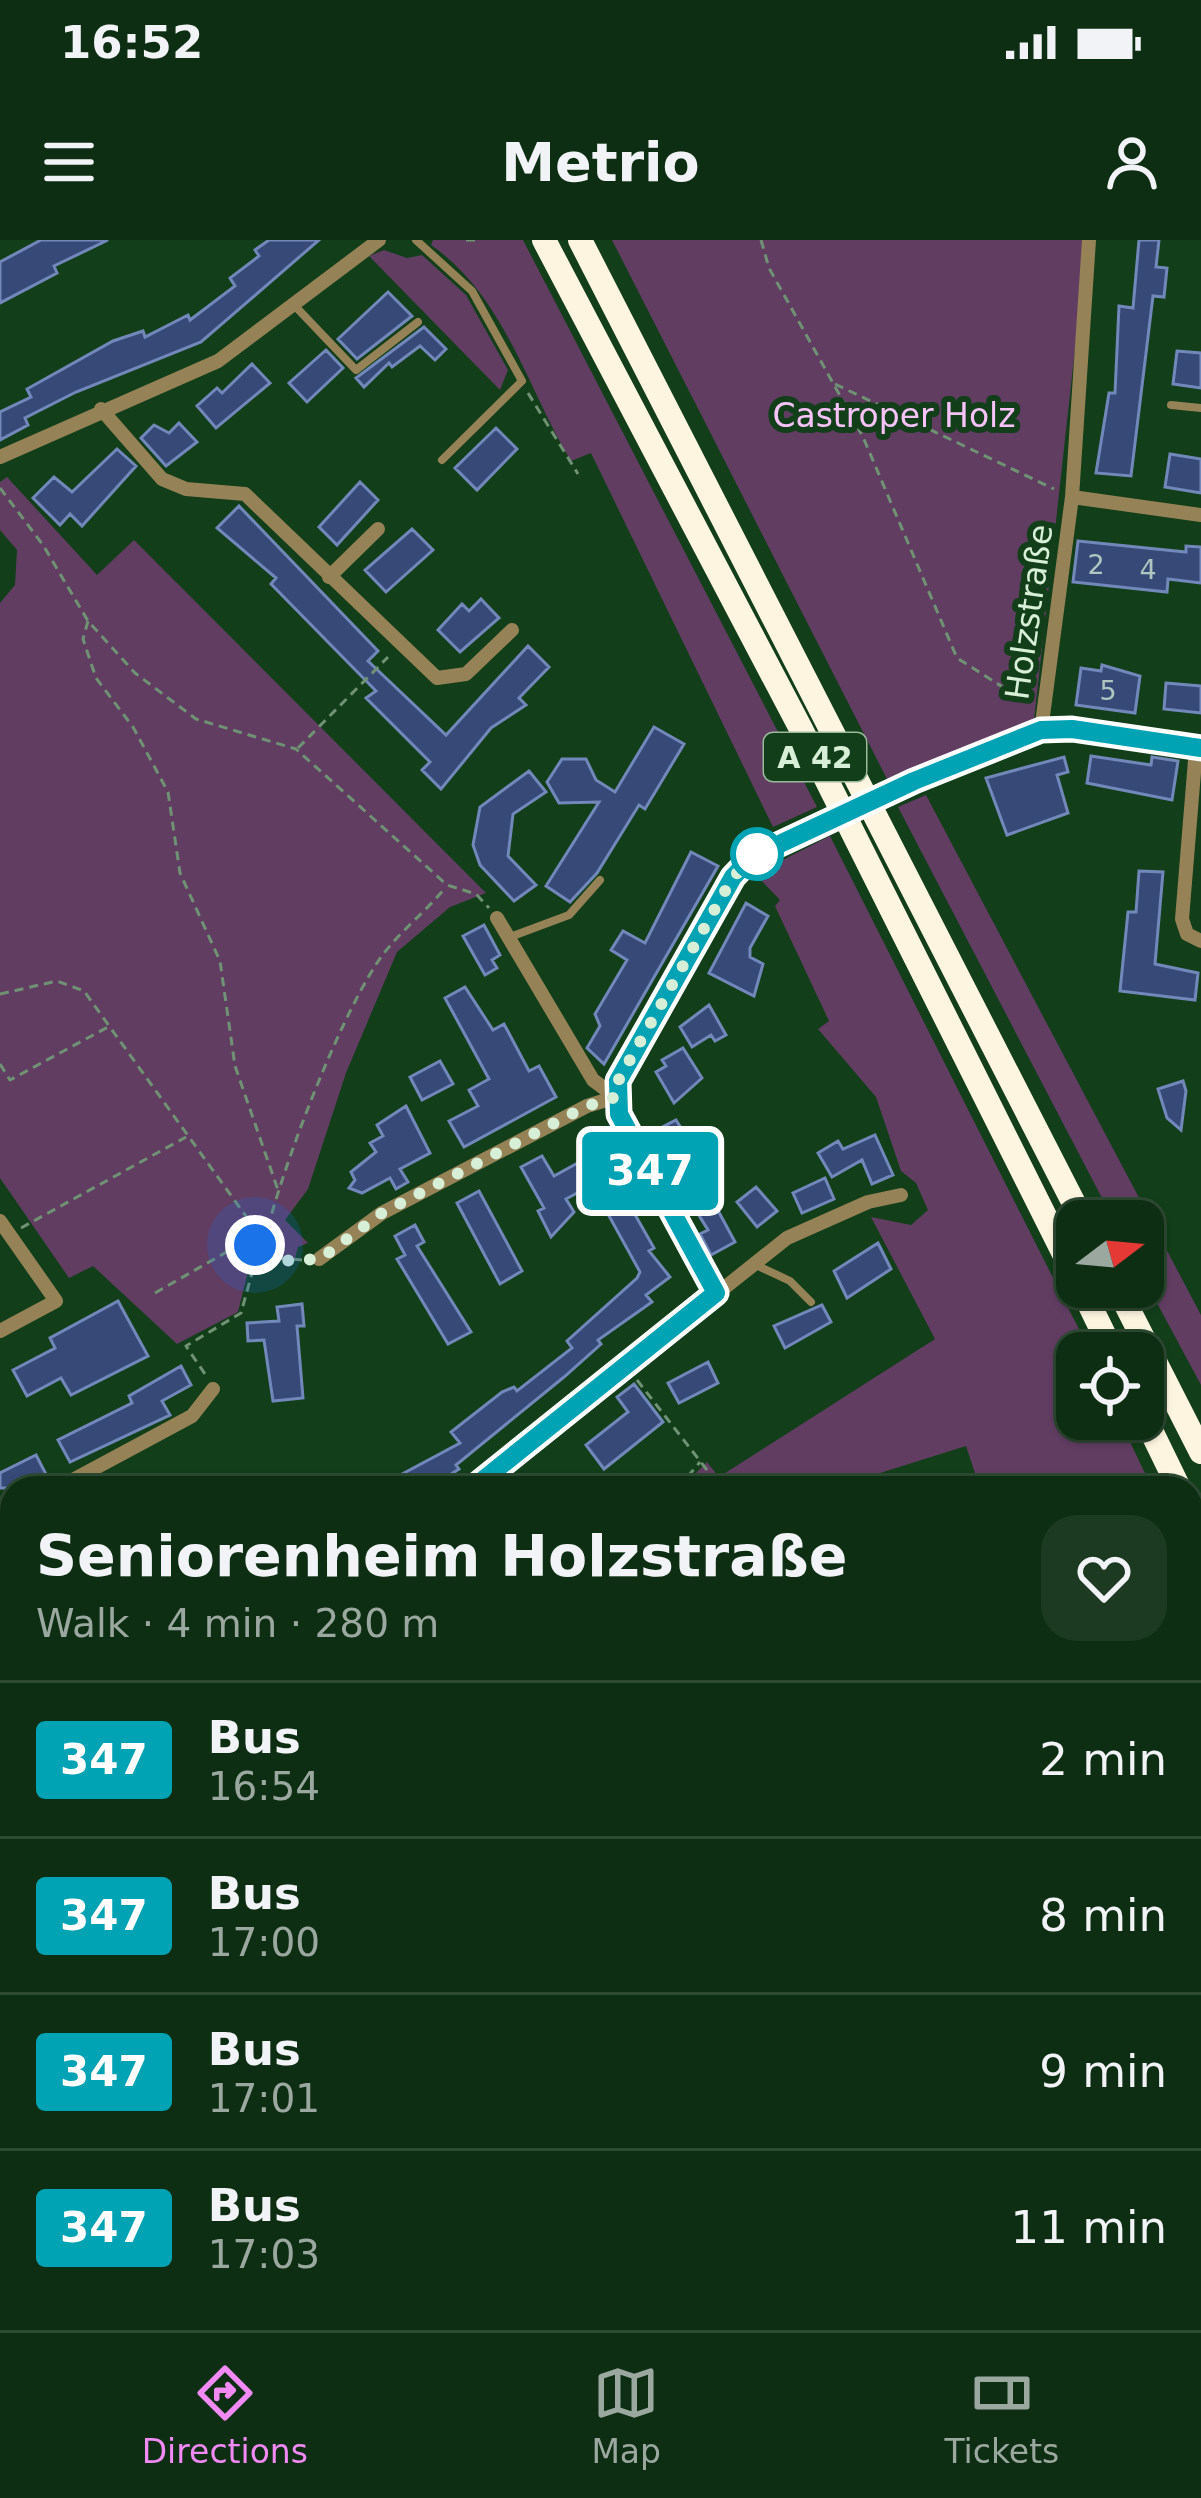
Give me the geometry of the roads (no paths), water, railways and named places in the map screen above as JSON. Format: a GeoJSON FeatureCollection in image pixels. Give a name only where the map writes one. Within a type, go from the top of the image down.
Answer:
{"type":"FeatureCollection","features":[{"type":"Feature","properties":{"kind":"highway","name":"A 42"},"geometry":{"type":"LineString","coordinates":[[544,240],[801,729],[1056,1237]]}},
{"type":"Feature","properties":{"kind":"highway","name":"A 42"},"geometry":{"type":"LineString","coordinates":[[580,240],[1072,1200]]}},
{"type":"Feature","properties":{"kind":"highway"},"geometry":{"type":"LineString","coordinates":[[1128,1308],[1201,1452]]}},
{"type":"Feature","properties":{"kind":"highway"},"geometry":{"type":"LineString","coordinates":[[1156,1440],[1173,1476]]}},
{"type":"Feature","properties":{"kind":"street"},"geometry":{"type":"LineString","coordinates":[[0,457],[218,361],[379,240]]}},
{"type":"Feature","properties":{"kind":"street","name":"Holzstraße"},"geometry":{"type":"LineString","coordinates":[[616,1097],[618,1081],[733,877],[752,857],[914,781],[1041,730],[1072,497],[1089,240]]}},
{"type":"Feature","properties":{"kind":"street"},"geometry":{"type":"LineString","coordinates":[[101,409],[162,478],[186,488],[239,491],[437,678],[466,674],[512,630]]}},
{"type":"Feature","properties":{"kind":"street"},"geometry":{"type":"LineString","coordinates":[[1072,497],[1201,515]]}},
{"type":"Feature","properties":{"kind":"street"},"geometry":{"type":"LineString","coordinates":[[329,578],[378,530]]}},
{"type":"Feature","properties":{"kind":"street"},"geometry":{"type":"LineString","coordinates":[[1041,730],[1072,729],[1198,748],[1182,919],[1187,934],[1201,941]]}},
{"type":"Feature","properties":{"kind":"street"},"geometry":{"type":"LineString","coordinates":[[497,918],[592,1079],[616,1097],[619,1114],[716,1293]]}},
{"type":"Feature","properties":{"kind":"street"},"geometry":{"type":"LineString","coordinates":[[320,1259],[382,1213],[587,1106],[616,1097]]}},
{"type":"Feature","properties":{"kind":"street"},"geometry":{"type":"LineString","coordinates":[[488,1476],[787,1238],[868,1202],[901,1195]]}},
{"type":"Feature","properties":{"kind":"street"},"geometry":{"type":"LineString","coordinates":[[0,1221],[56,1301],[0,1331]]}},
{"type":"Feature","properties":{"kind":"street"},"geometry":{"type":"LineString","coordinates":[[80,1476],[191,1416],[213,1389]]}},
{"type":"Feature","properties":{"kind":"lane"},"geometry":{"type":"LineString","coordinates":[[416,240],[472,291],[522,381],[442,460]]}},
{"type":"Feature","properties":{"kind":"lane"},"geometry":{"type":"LineString","coordinates":[[294,305],[356,370],[418,322]]}},
{"type":"Feature","properties":{"kind":"lane"},"geometry":{"type":"LineString","coordinates":[[1172,405],[1201,408]]}},
{"type":"Feature","properties":{"kind":"lane"},"geometry":{"type":"LineString","coordinates":[[508,938],[569,915],[600,880]]}},
{"type":"Feature","properties":{"kind":"lane"},"geometry":{"type":"LineString","coordinates":[[755,1264],[790,1281],[811,1302]]}},
{"type":"Feature","properties":{"kind":"park label","name":"Castroper Holz"},"geometry":{"type":"Point","coordinates":[894,415]}}]}
